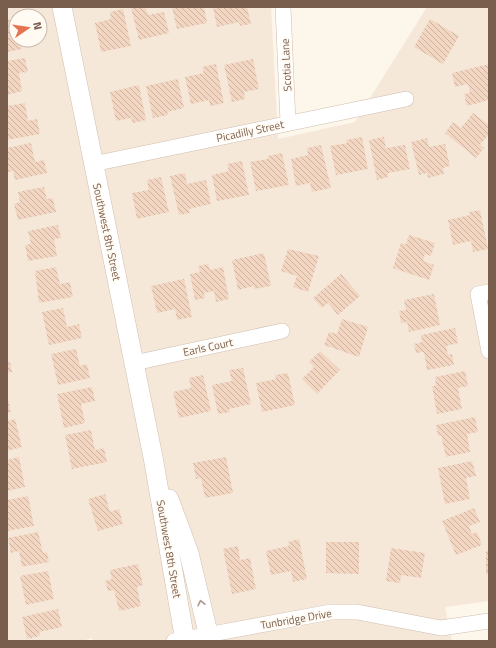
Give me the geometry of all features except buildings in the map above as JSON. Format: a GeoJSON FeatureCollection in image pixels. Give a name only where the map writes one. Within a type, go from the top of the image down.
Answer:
{"type":"FeatureCollection","features":[{"type":"Feature","properties":{"kind":"street","name":"Southwest 8th Street"},"geometry":{"type":"LineString","coordinates":[[62,7],[153,458],[181,640]]}},
{"type":"Feature","properties":{"kind":"street","name":"Scotia Lane"},"geometry":{"type":"LineString","coordinates":[[283,7],[288,123]]}},
{"type":"Feature","properties":{"kind":"street","name":"Picadilly Street"},"geometry":{"type":"LineString","coordinates":[[93,164],[406,99]]}},
{"type":"Feature","properties":{"kind":"street"},"geometry":{"type":"LineString","coordinates":[[484,293],[489,351]]}},
{"type":"Feature","properties":{"kind":"street","name":"Earls Court"},"geometry":{"type":"LineString","coordinates":[[134,363],[282,331]]}},
{"type":"Feature","properties":{"kind":"street","name":"Southwest 8th Street"},"geometry":{"type":"LineString","coordinates":[[153,458],[189,553],[210,637]]}},
{"type":"Feature","properties":{"kind":"street","name":"Tunbridge Drive"},"geometry":{"type":"LineString","coordinates":[[181,640],[210,637],[331,612],[357,612],[442,628],[489,621]]}},
{"type":"Feature","properties":{"kind":"shaded area"},"geometry":{"type":"Polygon","coordinates":[[[7,7],[271,7],[278,139],[355,122],[427,7],[489,7],[489,601],[445,607],[452,641],[93,641],[92,638],[82,641],[7,641],[7,7]]]}}]}
